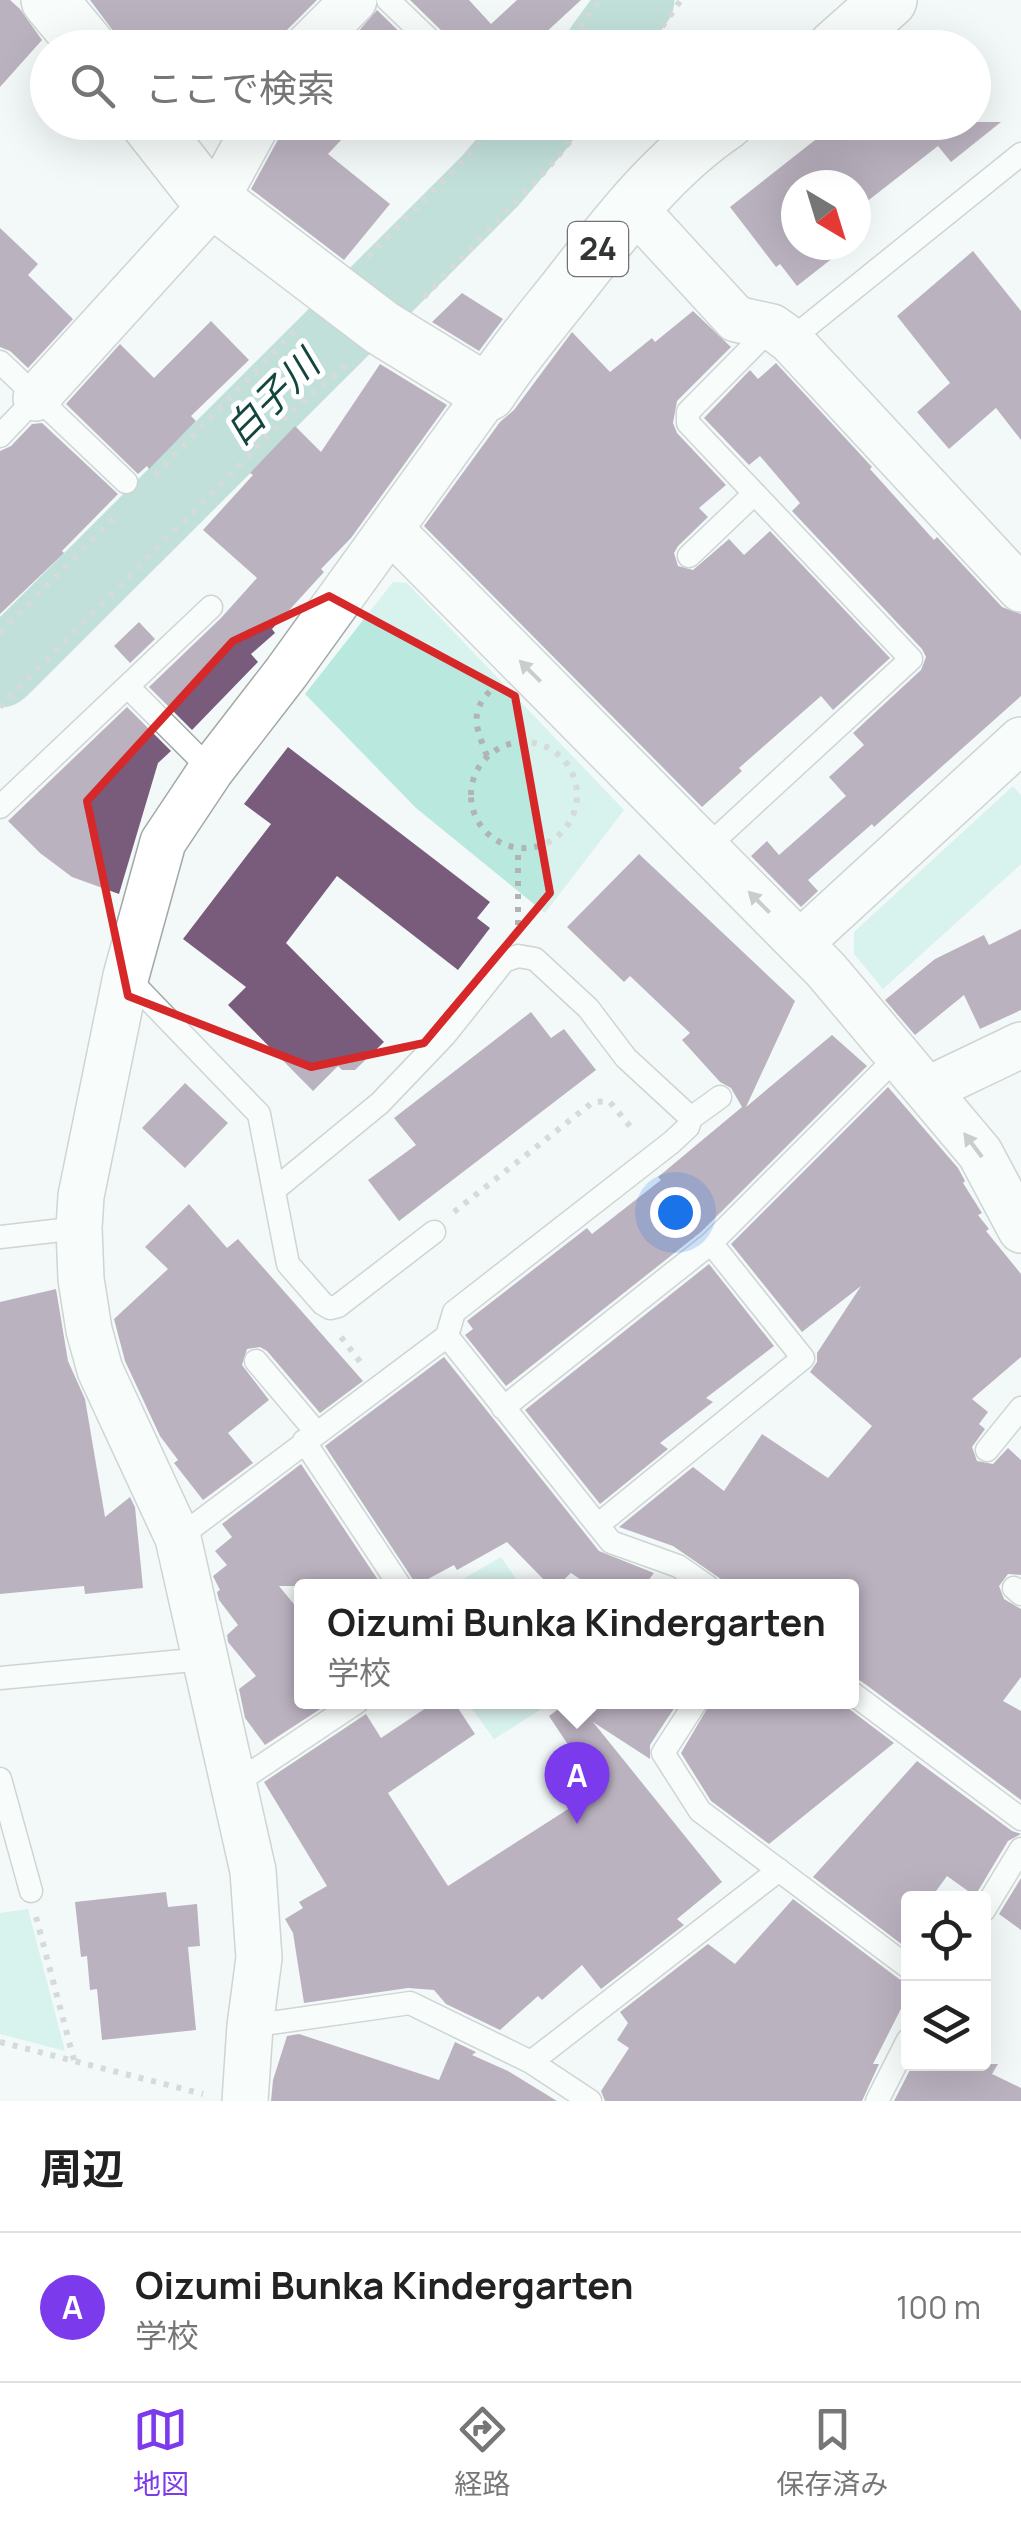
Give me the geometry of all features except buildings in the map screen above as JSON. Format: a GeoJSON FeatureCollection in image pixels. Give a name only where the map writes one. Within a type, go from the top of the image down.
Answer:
{"type":"FeatureCollection","features":[{"type":"Feature","properties":{"kind":"main road"},"geometry":{"type":"LineString","coordinates":[[49,0],[74,30]]}},
{"type":"Feature","properties":{"kind":"main road"},"geometry":{"type":"LineString","coordinates":[[856,30],[889,0]]}},
{"type":"Feature","properties":{"kind":"main road"},"geometry":{"type":"LineString","coordinates":[[162,140],[215,201],[385,330],[488,393]]}},
{"type":"Feature","properties":{"kind":"main road","name":"24"},"geometry":{"type":"LineString","coordinates":[[488,393],[517,350],[633,207],[699,140]]}},
{"type":"Feature","properties":{"kind":"street"},"geometry":{"type":"LineString","coordinates":[[324,30],[354,0]]}},
{"type":"Feature","properties":{"kind":"street"},"geometry":{"type":"LineString","coordinates":[[36,398],[215,201],[248,140]]}},
{"type":"Feature","properties":{"kind":"street"},"geometry":{"type":"LineString","coordinates":[[633,207],[736,320],[781,333],[1021,589]]}},
{"type":"Feature","properties":{"kind":"street"},"geometry":{"type":"LineString","coordinates":[[228,2098],[250,2026],[259,1958],[247,1839],[178,1538],[100,1370],[89,1330],[81,1280],[82,1196],[126,976],[163,842],[211,770],[488,393]]}},
{"type":"Feature","properties":{"kind":"street"},"geometry":{"type":"LineString","coordinates":[[390,529],[800,943],[900,1054],[980,1153],[1021,1230]]}},
{"type":"Feature","properties":{"kind":"street"},"geometry":{"type":"LineString","coordinates":[[800,943],[1021,740]]}},
{"type":"Feature","properties":{"kind":"street"},"geometry":{"type":"LineString","coordinates":[[929,1089],[1021,1044]]}},
{"type":"Feature","properties":{"kind":"lane"},"geometry":{"type":"LineString","coordinates":[[388,0],[419,30]]}},
{"type":"Feature","properties":{"kind":"lane"},"geometry":{"type":"LineString","coordinates":[[706,848],[911,659],[688,424],[688,412],[781,333],[1021,154]]}},
{"type":"Feature","properties":{"kind":"lane"},"geometry":{"type":"LineString","coordinates":[[0,362],[126,482]]}},
{"type":"Feature","properties":{"kind":"lane"},"geometry":{"type":"LineString","coordinates":[[0,436],[36,398]]}},
{"type":"Feature","properties":{"kind":"lane"},"geometry":{"type":"LineString","coordinates":[[688,556],[754,494]]}},
{"type":"Feature","properties":{"kind":"lane"},"geometry":{"type":"LineString","coordinates":[[0,807],[211,608]]}},
{"type":"Feature","properties":{"kind":"lane"},"geometry":{"type":"LineString","coordinates":[[128,687],[211,770]]}},
{"type":"Feature","properties":{"kind":"lane"},"geometry":{"type":"LineString","coordinates":[[274,1190],[380,1104],[504,961],[518,956],[535,958],[588,1008],[626,1058],[691,1118]]}},
{"type":"Feature","properties":{"kind":"lane"},"geometry":{"type":"LineString","coordinates":[[126,976],[259,1114],[288,1264],[330,1308],[338,1306],[434,1232]]}},
{"type":"Feature","properties":{"kind":"lane"},"geometry":{"type":"LineString","coordinates":[[504,1408],[712,1243],[900,1054]]}},
{"type":"Feature","properties":{"kind":"lane"},"geometry":{"type":"LineString","coordinates":[[178,1538],[446,1336],[454,1312],[654,1156],[688,1126],[691,1118],[720,1097]]}},
{"type":"Feature","properties":{"kind":"lane"},"geometry":{"type":"LineString","coordinates":[[0,1237],[79,1228]]}},
{"type":"Feature","properties":{"kind":"lane"},"geometry":{"type":"LineString","coordinates":[[599,1524],[803,1358],[712,1243]]}},
{"type":"Feature","properties":{"kind":"lane"},"geometry":{"type":"LineString","coordinates":[[446,1336],[610,1542],[678,1566],[697,1579]]}},
{"type":"Feature","properties":{"kind":"lane"},"geometry":{"type":"LineString","coordinates":[[256,1361],[310,1437],[396,1579]]}},
{"type":"Feature","properties":{"kind":"lane"},"geometry":{"type":"LineString","coordinates":[[986,1450],[1021,1408]]}},
{"type":"Feature","properties":{"kind":"lane"},"geometry":{"type":"LineString","coordinates":[[0,1678],[204,1659]]}},
{"type":"Feature","properties":{"kind":"lane"},"geometry":{"type":"LineString","coordinates":[[859,1698],[1021,1818]]}},
{"type":"Feature","properties":{"kind":"lane"},"geometry":{"type":"LineString","coordinates":[[233,1785],[347,1709]]}},
{"type":"Feature","properties":{"kind":"lane"},"geometry":{"type":"LineString","coordinates":[[691,1709],[665,1748],[664,1759],[700,1812],[901,1962]]}},
{"type":"Feature","properties":{"kind":"lane"},"geometry":{"type":"LineString","coordinates":[[0,1779],[31,1891]]}},
{"type":"Feature","properties":{"kind":"lane"},"geometry":{"type":"LineString","coordinates":[[991,1900],[1018,1862]]}},
{"type":"Feature","properties":{"kind":"lane"},"geometry":{"type":"LineString","coordinates":[[531,2062],[779,1870]]}},
{"type":"Feature","properties":{"kind":"lane"},"geometry":{"type":"LineString","coordinates":[[250,2026],[410,2004],[531,2062],[590,2101]]}},
{"type":"Feature","properties":{"kind":"lane"},"geometry":{"type":"LineString","coordinates":[[876,2101],[901,2053]]}},
{"type":"Feature","properties":{"kind":"path"},"geometry":{"type":"LineString","coordinates":[[578,30],[601,0]]}},
{"type":"Feature","properties":{"kind":"path"},"geometry":{"type":"LineString","coordinates":[[660,30],[681,0]]}},
{"type":"Feature","properties":{"kind":"path"},"geometry":{"type":"LineString","coordinates":[[152,478],[483,140]]}},
{"type":"Feature","properties":{"kind":"path"},"geometry":{"type":"LineString","coordinates":[[0,707],[296,408],[385,330],[548,169],[571,140]]}},
{"type":"Feature","properties":{"kind":"path"},"geometry":{"type":"LineString","coordinates":[[0,633],[124,507]]}},
{"type":"Feature","properties":{"kind":"path"},"geometry":{"type":"LineString","coordinates":[[487,756],[475,725],[477,706],[521,661]]}},
{"type":"Feature","properties":{"kind":"path"},"geometry":{"type":"LineString","coordinates":[[540,744],[567,764],[577,796],[566,828],[538,847],[518,848],[498,842],[482,830],[473,812],[472,782],[487,756],[504,745],[540,744]]}},
{"type":"Feature","properties":{"kind":"path"},"geometry":{"type":"LineString","coordinates":[[518,848],[518,956]]}},
{"type":"Feature","properties":{"kind":"path"},"geometry":{"type":"LineString","coordinates":[[434,1232],[444,1219],[593,1102],[609,1102],[615,1107],[654,1156]]}},
{"type":"Feature","properties":{"kind":"path"},"geometry":{"type":"LineString","coordinates":[[330,1308],[341,1338],[379,1385]]}},
{"type":"Feature","properties":{"kind":"path"},"geometry":{"type":"LineString","coordinates":[[31,1891],[74,2061]]}},
{"type":"Feature","properties":{"kind":"path"},"geometry":{"type":"LineString","coordinates":[[0,2042],[228,2098]]}},
{"type":"Feature","properties":{"kind":"highlighted area"},"geometry":{"type":"Polygon","coordinates":[[[329,596],[515,696],[550,893],[424,1043],[311,1067],[128,996],[87,801],[233,641],[329,596]]]}},
{"type":"Feature","properties":{"kind":"green space"},"geometry":{"type":"Polygon","coordinates":[[[393,582],[407,583],[624,810],[545,913],[416,808],[305,694],[393,582]]]}},
{"type":"Feature","properties":{"kind":"green space"},"geometry":{"type":"Polygon","coordinates":[[[1013,786],[1021,795],[1021,864],[883,989],[854,954],[854,932],[1013,786]]]}},
{"type":"Feature","properties":{"kind":"green space"},"geometry":{"type":"Polygon","coordinates":[[[501,1557],[516,1579],[463,1579],[501,1557]]]}},
{"type":"Feature","properties":{"kind":"green space"},"geometry":{"type":"Polygon","coordinates":[[[472,1709],[542,1709],[494,1739],[472,1709]]]}},
{"type":"Feature","properties":{"kind":"green space"},"geometry":{"type":"Polygon","coordinates":[[[28,1909],[65,2051],[0,2034],[0,1913],[28,1909]]]}},
{"type":"Feature","properties":{"kind":"waterway","name":"白子川"},"geometry":{"type":"LineString","coordinates":[[615,30],[637,0]]}},
{"type":"Feature","properties":{"kind":"waterway","name":"白子川"},"geometry":{"type":"LineString","coordinates":[[0,670],[490,181],[525,140]]}},
{"type":"Feature","properties":{"kind":"place","name":"Oizumi Bunka Kindergarten"},"geometry":{"type":"Point","coordinates":[577,1824]}}]}
